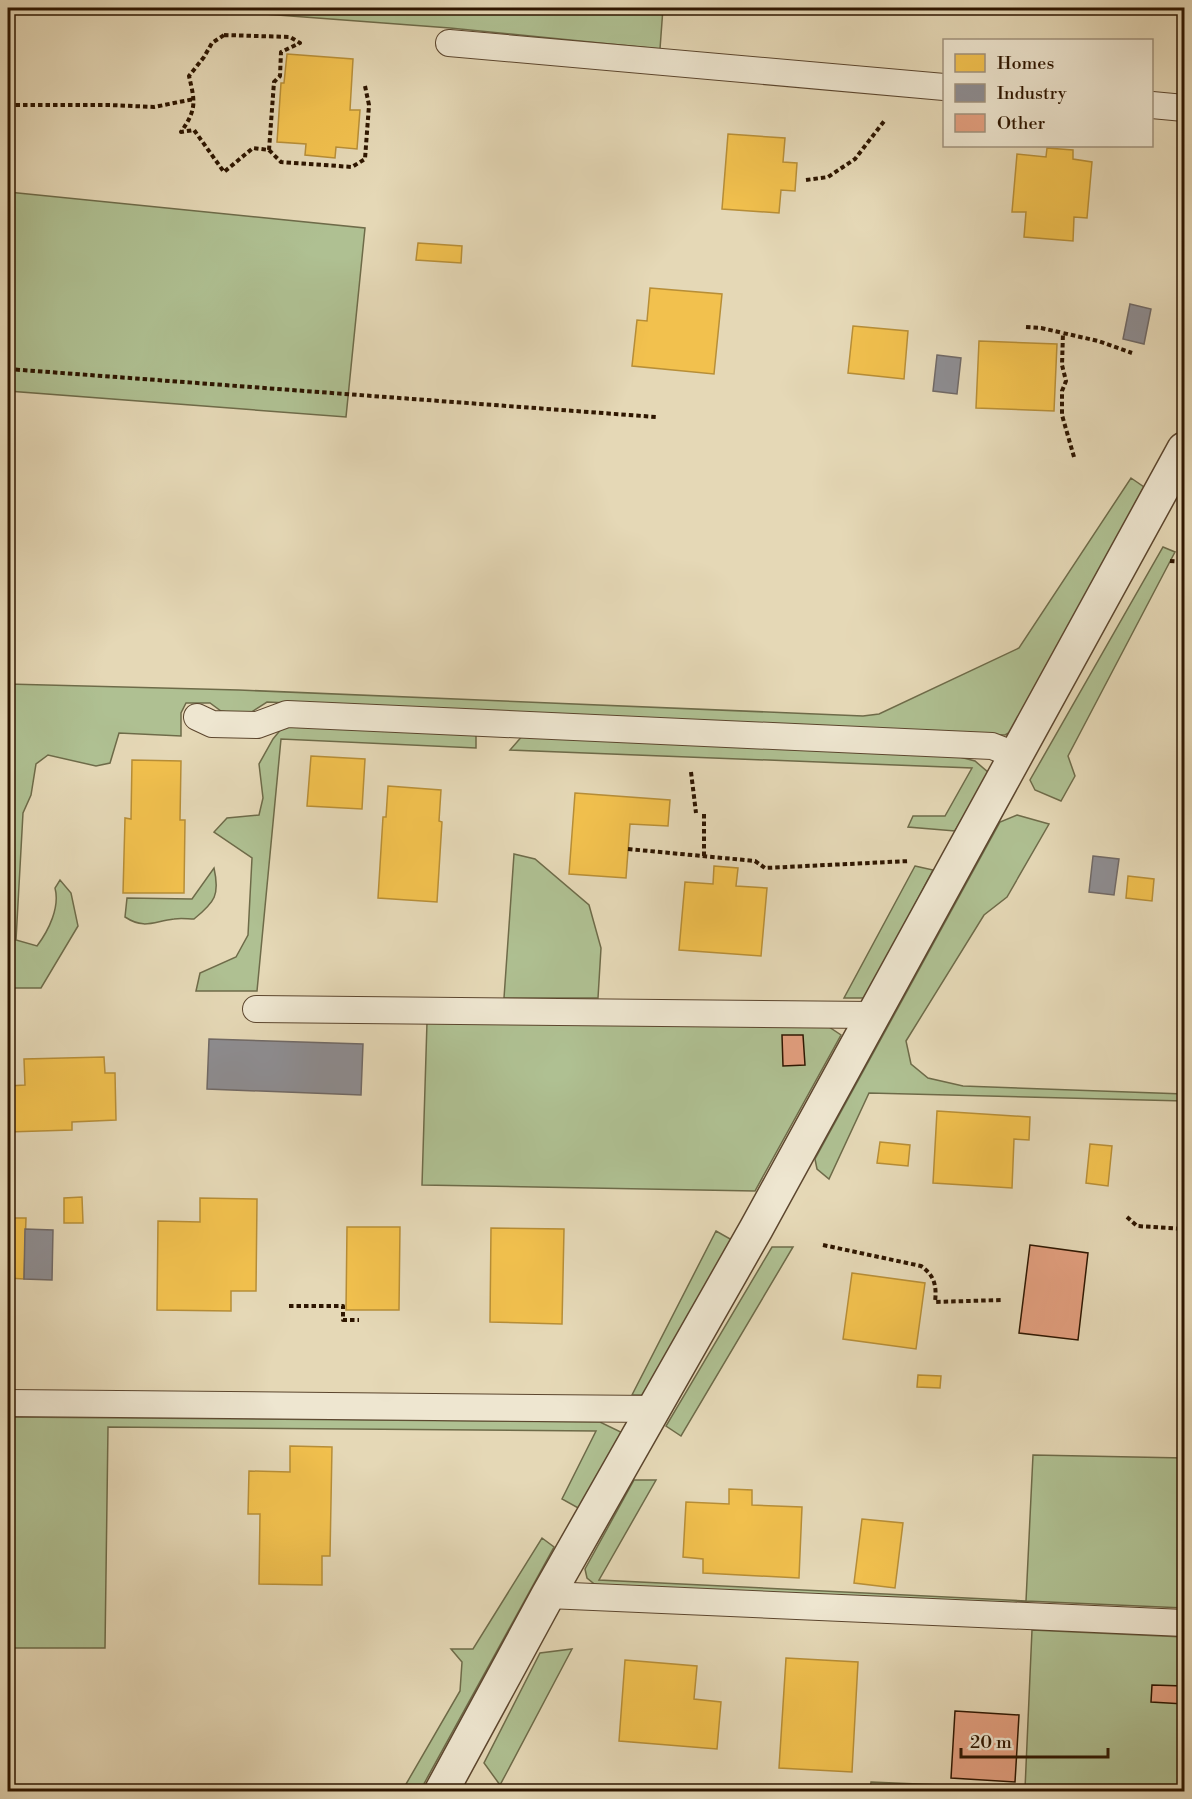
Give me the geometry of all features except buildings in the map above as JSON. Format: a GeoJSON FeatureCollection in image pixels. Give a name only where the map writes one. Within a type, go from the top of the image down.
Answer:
{"type":"FeatureCollection","features":[{"type":"Feature","properties":{"kind":"street"},"geometry":{"type":"LineString","coordinates":[[441,1791],[548,1595],[773,1199],[1015,755],[1181,462]]}},
{"type":"Feature","properties":{"kind":"lane"},"geometry":{"type":"LineString","coordinates":[[449,43],[943,87]]}},
{"type":"Feature","properties":{"kind":"lane"},"geometry":{"type":"LineString","coordinates":[[1153,105],[1185,108]]}},
{"type":"Feature","properties":{"kind":"lane"},"geometry":{"type":"LineString","coordinates":[[197,717],[212,724],[257,725],[287,714],[980,745],[992,746],[1015,755]]}},
{"type":"Feature","properties":{"kind":"lane"},"geometry":{"type":"LineString","coordinates":[[255,1009],[872,1015]]}},
{"type":"Feature","properties":{"kind":"lane"},"geometry":{"type":"LineString","coordinates":[[8,1403],[654,1409]]}},
{"type":"Feature","properties":{"kind":"lane"},"geometry":{"type":"LineString","coordinates":[[548,1595],[1185,1623]]}},
{"type":"Feature","properties":{"kind":"path"},"geometry":{"type":"LineString","coordinates":[[269,150],[274,82],[280,76],[281,52],[300,43],[290,37],[224,35],[212,43],[189,76],[194,99],[192,116],[181,132],[194,130],[224,172],[253,148],[269,150],[281,162],[352,167],[364,159],[369,105],[364,86]]}},
{"type":"Feature","properties":{"kind":"path"},"geometry":{"type":"LineString","coordinates":[[8,105],[154,107],[194,99]]}},
{"type":"Feature","properties":{"kind":"path"},"geometry":{"type":"LineString","coordinates":[[806,180],[828,177],[855,159],[886,119]]}},
{"type":"Feature","properties":{"kind":"path"},"geometry":{"type":"LineString","coordinates":[[1026,327],[1041,328],[1098,341],[1132,353]]}},
{"type":"Feature","properties":{"kind":"path"},"geometry":{"type":"LineString","coordinates":[[1063,333],[1062,365],[1066,381],[1062,391],[1062,415],[1074,457]]}},
{"type":"Feature","properties":{"kind":"path"},"geometry":{"type":"LineString","coordinates":[[8,369],[656,417]]}},
{"type":"Feature","properties":{"kind":"path"},"geometry":{"type":"LineString","coordinates":[[1171,561],[1185,562]]}},
{"type":"Feature","properties":{"kind":"path"},"geometry":{"type":"LineString","coordinates":[[687,766],[693,775],[696,813]]}},
{"type":"Feature","properties":{"kind":"path"},"geometry":{"type":"LineString","coordinates":[[704,814],[704,856]]}},
{"type":"Feature","properties":{"kind":"path"},"geometry":{"type":"LineString","coordinates":[[628,849],[755,861],[765,868],[907,861]]}},
{"type":"Feature","properties":{"kind":"path"},"geometry":{"type":"LineString","coordinates":[[1126,1217],[1137,1226],[1185,1229]]}},
{"type":"Feature","properties":{"kind":"path"},"geometry":{"type":"LineString","coordinates":[[823,1245],[921,1266],[931,1273],[936,1288],[935,1302],[1001,1300]]}},
{"type":"Feature","properties":{"kind":"path"},"geometry":{"type":"LineString","coordinates":[[289,1306],[344,1306],[343,1320],[359,1320]]}},
{"type":"Feature","properties":{"kind":"green space"},"geometry":{"type":"Polygon","coordinates":[[[183,8],[663,8],[660,49],[450,28],[183,8]]]}},
{"type":"Feature","properties":{"kind":"green space"},"geometry":{"type":"Polygon","coordinates":[[[8,192],[365,228],[346,417],[8,391],[8,192]]]}},
{"type":"Feature","properties":{"kind":"green space"},"geometry":{"type":"Polygon","coordinates":[[[1131,478],[1144,487],[1014,730],[1005,735],[267,702],[247,715],[221,711],[210,703],[186,703],[181,713],[181,736],[119,733],[110,763],[96,766],[48,755],[36,764],[31,795],[23,813],[16,940],[37,946],[46,933],[55,910],[55,888],[60,880],[71,893],[78,926],[41,988],[8,988],[8,684],[239,690],[863,716],[879,714],[1019,648],[1131,478]]]}},
{"type":"Feature","properties":{"kind":"green space"},"geometry":{"type":"Polygon","coordinates":[[[1163,547],[1175,552],[1068,756],[1075,776],[1061,801],[1035,790],[1030,780],[1163,547]]]}},
{"type":"Feature","properties":{"kind":"green space"},"geometry":{"type":"Polygon","coordinates":[[[292,724],[476,732],[476,748],[281,739],[257,991],[196,991],[200,973],[236,957],[248,935],[252,858],[214,832],[227,818],[259,815],[263,798],[259,764],[282,728],[292,724]]]}},
{"type":"Feature","properties":{"kind":"green space"},"geometry":{"type":"Polygon","coordinates":[[[524,734],[956,756],[975,761],[989,773],[955,831],[908,827],[913,816],[945,816],[972,768],[510,750],[524,734]]]}},
{"type":"Feature","properties":{"kind":"green space"},"geometry":{"type":"Polygon","coordinates":[[[1017,815],[1049,824],[1007,897],[984,915],[906,1041],[911,1064],[928,1078],[963,1086],[1184,1094],[1184,1101],[869,1093],[829,1179],[817,1169],[815,1159],[1000,822],[1017,815]]]}},
{"type":"Feature","properties":{"kind":"green space"},"geometry":{"type":"Polygon","coordinates":[[[514,854],[535,859],[589,905],[601,948],[598,998],[504,998],[514,854]]]}},
{"type":"Feature","properties":{"kind":"green space"},"geometry":{"type":"Polygon","coordinates":[[[915,866],[933,870],[866,998],[844,998],[915,866]]]}},
{"type":"Feature","properties":{"kind":"green space"},"geometry":{"type":"Polygon","coordinates":[[[214,868],[216,892],[207,908],[194,919],[144,924],[125,917],[127,898],[192,899],[214,868]]]}},
{"type":"Feature","properties":{"kind":"green space"},"geometry":{"type":"Polygon","coordinates":[[[427,1022],[826,1025],[841,1035],[755,1191],[422,1185],[427,1022]]]}},
{"type":"Feature","properties":{"kind":"green space"},"geometry":{"type":"Polygon","coordinates":[[[716,1231],[732,1240],[648,1395],[632,1395],[716,1231]]]}},
{"type":"Feature","properties":{"kind":"green space"},"geometry":{"type":"Polygon","coordinates":[[[772,1247],[793,1247],[681,1436],[666,1426],[772,1247]]]}},
{"type":"Feature","properties":{"kind":"green space"},"geometry":{"type":"Polygon","coordinates":[[[8,1417],[600,1422],[627,1435],[580,1509],[562,1499],[596,1431],[108,1427],[105,1648],[8,1648],[8,1417]]]}},
{"type":"Feature","properties":{"kind":"green space"},"geometry":{"type":"Polygon","coordinates":[[[1033,1455],[1184,1458],[1184,1608],[1026,1601],[1033,1455]]]}},
{"type":"Feature","properties":{"kind":"green space"},"geometry":{"type":"Polygon","coordinates":[[[634,1480],[656,1480],[599,1580],[1026,1601],[1004,1604],[598,1587],[587,1578],[585,1569],[634,1480]]]}},
{"type":"Feature","properties":{"kind":"green space"},"geometry":{"type":"Polygon","coordinates":[[[542,1538],[554,1547],[420,1791],[402,1791],[460,1691],[462,1662],[451,1649],[473,1649],[542,1538]]]}},
{"type":"Feature","properties":{"kind":"green space"},"geometry":{"type":"Polygon","coordinates":[[[1032,1630],[1184,1637],[1184,1791],[1087,1792],[1025,1789],[1032,1630]]]}},
{"type":"Feature","properties":{"kind":"green space"},"geometry":{"type":"Polygon","coordinates":[[[572,1649],[500,1785],[484,1763],[540,1653],[572,1649]]]}},
{"type":"Feature","properties":{"kind":"green space"},"geometry":{"type":"Polygon","coordinates":[[[871,1782],[988,1787],[988,1792],[870,1791],[871,1782]]]}}]}
